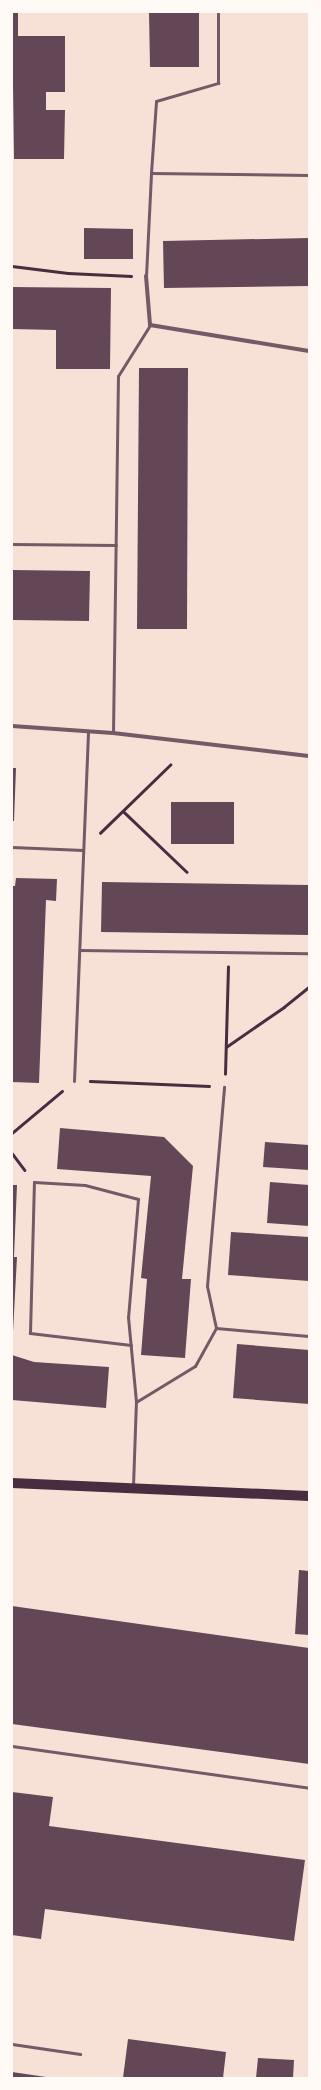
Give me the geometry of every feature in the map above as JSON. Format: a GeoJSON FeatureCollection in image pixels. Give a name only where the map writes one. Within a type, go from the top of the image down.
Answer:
{"type":"FeatureCollection","features":[{"type":"Feature","properties":{"kind":"main road"},"geometry":{"type":"LineString","coordinates":[[12,1483],[309,1496]]}},
{"type":"Feature","properties":{"kind":"street"},"geometry":{"type":"LineString","coordinates":[[146,276],[150,325],[309,351]]}},
{"type":"Feature","properties":{"kind":"street"},"geometry":{"type":"LineString","coordinates":[[12,726],[113,733],[309,756]]}},
{"type":"Feature","properties":{"kind":"lane"},"geometry":{"type":"LineString","coordinates":[[146,276],[156,101],[218,83],[218,12]]}},
{"type":"Feature","properties":{"kind":"lane"},"geometry":{"type":"LineString","coordinates":[[151,173],[309,175]]}},
{"type":"Feature","properties":{"kind":"lane"},"geometry":{"type":"LineString","coordinates":[[113,733],[118,376],[150,325]]}},
{"type":"Feature","properties":{"kind":"lane"},"geometry":{"type":"LineString","coordinates":[[12,544],[116,545]]}},
{"type":"Feature","properties":{"kind":"lane"},"geometry":{"type":"LineString","coordinates":[[74,1081],[88,731]]}},
{"type":"Feature","properties":{"kind":"lane"},"geometry":{"type":"LineString","coordinates":[[12,847],[83,850]]}},
{"type":"Feature","properties":{"kind":"lane"},"geometry":{"type":"LineString","coordinates":[[80,950],[309,953]]}},
{"type":"Feature","properties":{"kind":"lane"},"geometry":{"type":"LineString","coordinates":[[136,1402],[195,1366],[216,1328],[207,1286],[224,1087]]}},
{"type":"Feature","properties":{"kind":"lane"},"geometry":{"type":"LineString","coordinates":[[131,1345],[30,1333],[34,1182],[85,1185],[138,1199],[128,1317],[131,1345],[136,1402],[133,1488]]}},
{"type":"Feature","properties":{"kind":"lane"},"geometry":{"type":"LineString","coordinates":[[216,1328],[309,1336]]}},
{"type":"Feature","properties":{"kind":"lane"},"geometry":{"type":"LineString","coordinates":[[12,1746],[309,1788]]}},
{"type":"Feature","properties":{"kind":"lane"},"geometry":{"type":"LineString","coordinates":[[12,2044],[80,2054]]}},
{"type":"Feature","properties":{"kind":"path"},"geometry":{"type":"LineString","coordinates":[[12,266],[68,273],[146,276]]}},
{"type":"Feature","properties":{"kind":"path"},"geometry":{"type":"LineString","coordinates":[[83,850],[170,765]]}},
{"type":"Feature","properties":{"kind":"path"},"geometry":{"type":"LineString","coordinates":[[123,811],[187,872]]}},
{"type":"Feature","properties":{"kind":"path"},"geometry":{"type":"LineString","coordinates":[[12,1133],[74,1081],[224,1087],[229,952]]}},
{"type":"Feature","properties":{"kind":"path"},"geometry":{"type":"LineString","coordinates":[[226,1047],[284,1007],[309,987]]}},
{"type":"Feature","properties":{"kind":"path"},"geometry":{"type":"LineString","coordinates":[[12,1152],[34,1182]]}},
{"type":"Feature","properties":{"kind":"building"},"geometry":{"type":"Polygon","coordinates":[[[12,12],[18,12],[18,36],[65,36],[65,92],[46,92],[46,110],[65,110],[64,159],[14,159],[12,12]]]}},
{"type":"Feature","properties":{"kind":"building"},"geometry":{"type":"Polygon","coordinates":[[[149,12],[199,12],[199,67],[150,67],[149,12]]]}},
{"type":"Feature","properties":{"kind":"building"},"geometry":{"type":"Polygon","coordinates":[[[84,228],[133,229],[133,259],[84,259],[84,228]]]}},
{"type":"Feature","properties":{"kind":"building"},"geometry":{"type":"Polygon","coordinates":[[[309,238],[309,286],[164,288],[163,241],[309,238]]]}},
{"type":"Feature","properties":{"kind":"building"},"geometry":{"type":"Polygon","coordinates":[[[12,287],[111,288],[110,369],[56,369],[56,330],[12,329],[12,287]]]}},
{"type":"Feature","properties":{"kind":"building"},"geometry":{"type":"Polygon","coordinates":[[[139,368],[188,368],[187,629],[137,629],[139,368]]]}},
{"type":"Feature","properties":{"kind":"building"},"geometry":{"type":"Polygon","coordinates":[[[12,570],[90,571],[89,621],[12,620],[12,570]]]}},
{"type":"Feature","properties":{"kind":"building"},"geometry":{"type":"Polygon","coordinates":[[[12,768],[16,768],[14,821],[12,821],[12,768]]]}},
{"type":"Feature","properties":{"kind":"building"},"geometry":{"type":"Polygon","coordinates":[[[171,802],[234,802],[234,844],[171,844],[171,802]]]}},
{"type":"Feature","properties":{"kind":"building"},"geometry":{"type":"Polygon","coordinates":[[[16,878],[57,879],[56,901],[46,900],[39,1083],[12,1082],[12,886],[15,886],[16,878]]]}},
{"type":"Feature","properties":{"kind":"building"},"geometry":{"type":"Polygon","coordinates":[[[102,882],[309,885],[309,935],[101,932],[102,882]]]}},
{"type":"Feature","properties":{"kind":"building"},"geometry":{"type":"Polygon","coordinates":[[[60,1128],[164,1137],[193,1166],[182,1279],[191,1279],[185,1358],[141,1355],[147,1279],[141,1278],[151,1176],[57,1169],[60,1128]]]}},
{"type":"Feature","properties":{"kind":"building"},"geometry":{"type":"Polygon","coordinates":[[[265,1142],[309,1145],[309,1170],[263,1167],[265,1142]]]}},
{"type":"Feature","properties":{"kind":"building"},"geometry":{"type":"Polygon","coordinates":[[[270,1182],[309,1185],[309,1226],[267,1223],[270,1182]]]}},
{"type":"Feature","properties":{"kind":"building"},"geometry":{"type":"Polygon","coordinates":[[[12,1185],[17,1185],[14,1257],[17,1257],[13,1332],[12,1185]]]}},
{"type":"Feature","properties":{"kind":"building"},"geometry":{"type":"Polygon","coordinates":[[[231,1232],[309,1237],[309,1281],[228,1275],[231,1232]]]}},
{"type":"Feature","properties":{"kind":"building"},"geometry":{"type":"Polygon","coordinates":[[[237,1344],[309,1350],[309,1404],[233,1398],[237,1344]]]}},
{"type":"Feature","properties":{"kind":"building"},"geometry":{"type":"Polygon","coordinates":[[[12,1355],[34,1362],[109,1367],[106,1408],[12,1400],[12,1355]]]}},
{"type":"Feature","properties":{"kind":"building"},"geometry":{"type":"Polygon","coordinates":[[[299,1570],[309,1571],[309,1635],[295,1634],[299,1570]]]}},
{"type":"Feature","properties":{"kind":"building"},"geometry":{"type":"Polygon","coordinates":[[[12,1606],[309,1648],[309,1764],[12,1724],[12,1606]]]}},
{"type":"Feature","properties":{"kind":"building"},"geometry":{"type":"Polygon","coordinates":[[[12,1792],[53,1797],[49,1826],[305,1860],[294,1941],[45,1909],[41,1939],[12,1935],[12,1792]]]}},
{"type":"Feature","properties":{"kind":"building"},"geometry":{"type":"Polygon","coordinates":[[[128,2039],[226,2052],[223,2078],[123,2078],[128,2039]]]}},
{"type":"Feature","properties":{"kind":"building"},"geometry":{"type":"Polygon","coordinates":[[[258,2058],[294,2060],[293,2078],[256,2078],[258,2058]]]}},
{"type":"Feature","properties":{"kind":"building"},"geometry":{"type":"Polygon","coordinates":[[[12,2072],[46,2077],[46,2078],[12,2078],[12,2072]]]}}]}
